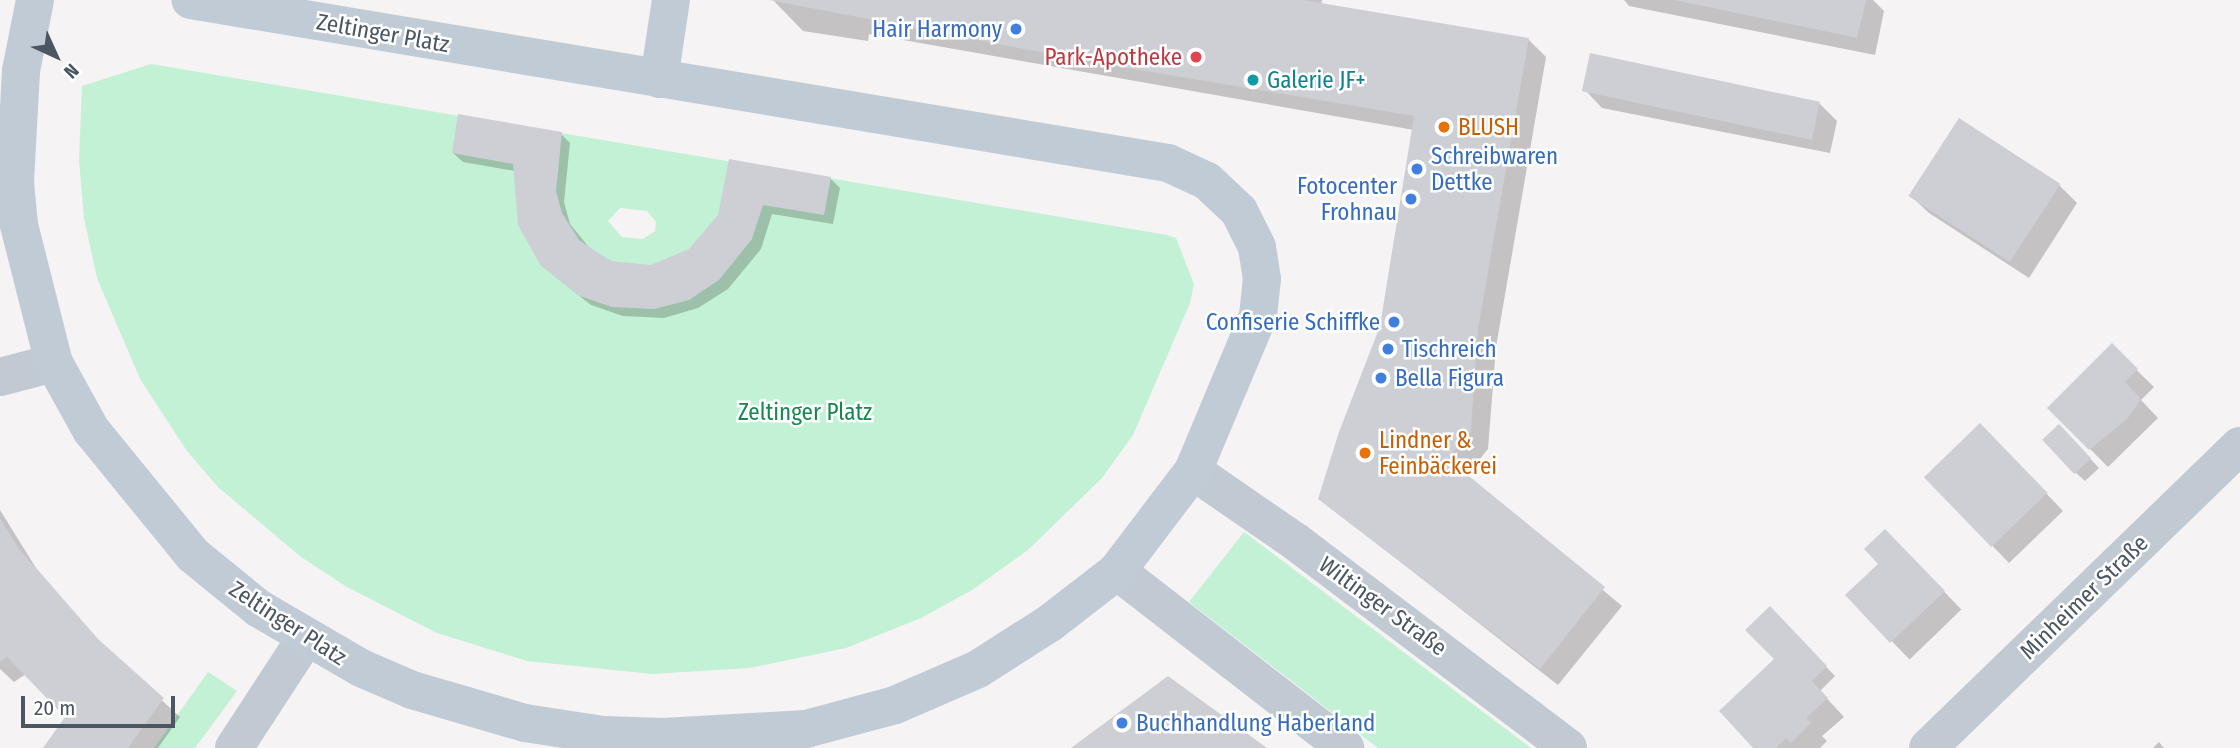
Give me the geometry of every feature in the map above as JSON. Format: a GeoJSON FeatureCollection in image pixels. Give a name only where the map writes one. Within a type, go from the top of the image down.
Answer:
{"type":"FeatureCollection","features":[{"type":"Feature","properties":{"kind":"street","name":"Zeltinger Platz"},"geometry":{"type":"LineString","coordinates":[[35,0],[21,72],[15,182],[27,269],[54,363],[91,430],[193,555],[305,639],[412,690],[525,723],[603,735],[808,738],[895,705],[978,669],[1051,623],[1117,571],[1193,471],[1258,316],[1262,279],[1256,247],[1239,211],[1207,181],[1168,163],[191,0]]}},
{"type":"Feature","properties":{"kind":"street"},"geometry":{"type":"LineString","coordinates":[[659,79],[671,0]]}},
{"type":"Feature","properties":{"kind":"street"},"geometry":{"type":"LineString","coordinates":[[0,377],[54,363]]}},
{"type":"Feature","properties":{"kind":"street","name":"Minheimer Straße"},"geometry":{"type":"LineString","coordinates":[[1928,748],[2240,446]]}},
{"type":"Feature","properties":{"kind":"street","name":"Wiltinger Straße"},"geometry":{"type":"LineString","coordinates":[[1193,471],[1307,550],[1568,748]]}},
{"type":"Feature","properties":{"kind":"street"},"geometry":{"type":"LineString","coordinates":[[1117,571],[1345,748]]}},
{"type":"Feature","properties":{"kind":"street"},"geometry":{"type":"LineString","coordinates":[[234,748],[305,639]]}},
{"type":"Feature","properties":{"kind":"green space","name":"Zeltinger Platz"},"geometry":{"type":"Polygon","coordinates":[[[151,64],[1167,235],[1176,238],[1194,284],[1190,303],[1133,435],[1102,478],[1028,550],[972,590],[921,618],[846,648],[750,668],[652,674],[527,661],[437,633],[347,587],[301,557],[218,487],[187,451],[140,379],[97,278],[84,218],[79,160],[82,86],[151,64]],[[620,208],[608,221],[622,237],[643,239],[655,231],[656,222],[647,211],[620,208]]]}},
{"type":"Feature","properties":{"kind":"green space"},"geometry":{"type":"Polygon","coordinates":[[[1244,532],[1531,748],[1378,748],[1189,602],[1244,532]]]}},
{"type":"Feature","properties":{"kind":"green space"},"geometry":{"type":"Polygon","coordinates":[[[208,672],[237,691],[195,748],[154,748],[208,672]]]}},
{"type":"Feature","properties":{"kind":"building"},"geometry":{"type":"Polygon","coordinates":[[[769,0],[1303,0],[1529,38],[1478,329],[1471,431],[1448,459],[1605,587],[1540,669],[1318,499],[1339,432],[1380,326],[1414,116],[1092,62],[769,0]]]}},
{"type":"Feature","properties":{"kind":"building"},"geometry":{"type":"Polygon","coordinates":[[[1674,0],[1866,0],[1857,38],[1674,0]]]}},
{"type":"Feature","properties":{"kind":"building"},"geometry":{"type":"Polygon","coordinates":[[[1590,53],[1820,102],[1812,140],[1582,91],[1590,53]]]}},
{"type":"Feature","properties":{"kind":"building"},"geometry":{"type":"Polygon","coordinates":[[[458,114],[562,132],[556,191],[562,213],[579,240],[611,261],[651,265],[689,249],[718,215],[729,159],[831,177],[824,215],[763,205],[752,239],[719,280],[689,300],[654,309],[612,307],[580,296],[541,266],[518,225],[513,164],[452,153],[458,114]]]}},
{"type":"Feature","properties":{"kind":"building"},"geometry":{"type":"Polygon","coordinates":[[[1959,118],[2060,184],[2010,262],[1908,196],[1959,118]]]}},
{"type":"Feature","properties":{"kind":"building"},"geometry":{"type":"Polygon","coordinates":[[[2112,343],[2138,369],[2125,382],[2141,399],[2128,418],[2089,450],[2047,408],[2112,343]]]}},
{"type":"Feature","properties":{"kind":"building"},"geometry":{"type":"Polygon","coordinates":[[[1980,423],[2047,493],[1991,547],[1924,477],[1980,423]]]}},
{"type":"Feature","properties":{"kind":"building"},"geometry":{"type":"Polygon","coordinates":[[[2059,424],[2091,458],[2074,474],[2042,440],[2059,424]]]}},
{"type":"Feature","properties":{"kind":"building"},"geometry":{"type":"Polygon","coordinates":[[[0,518],[19,549],[98,639],[164,698],[128,748],[43,748],[65,717],[7,657],[0,662],[0,518]]]}},
{"type":"Feature","properties":{"kind":"building"},"geometry":{"type":"Polygon","coordinates":[[[1885,529],[1945,591],[1890,643],[1845,595],[1878,564],[1864,549],[1885,529]]]}},
{"type":"Feature","properties":{"kind":"building"},"geometry":{"type":"Polygon","coordinates":[[[1770,606],[1827,666],[1812,681],[1828,698],[1806,718],[1811,723],[1791,743],[1786,738],[1776,748],[1753,748],[1719,711],[1774,659],[1745,630],[1770,606]]]}},
{"type":"Feature","properties":{"kind":"building"},"geometry":{"type":"Polygon","coordinates":[[[1168,676],[1267,748],[1071,748],[1168,676]]]}},
{"type":"Feature","properties":{"kind":"place","name":"Hair Harmony"},"geometry":{"type":"Point","coordinates":[1016,29]}},
{"type":"Feature","properties":{"kind":"place","name":"Park-Apotheke"},"geometry":{"type":"Point","coordinates":[1196,57]}},
{"type":"Feature","properties":{"kind":"place","name":"Galerie JF+"},"geometry":{"type":"Point","coordinates":[1253,80]}},
{"type":"Feature","properties":{"kind":"place","name":"BLUSH"},"geometry":{"type":"Point","coordinates":[1444,127]}},
{"type":"Feature","properties":{"kind":"place","name":"Schreibwaren Dettke"},"geometry":{"type":"Point","coordinates":[1417,169]}},
{"type":"Feature","properties":{"kind":"place","name":"Fotocenter Frohnau"},"geometry":{"type":"Point","coordinates":[1411,199]}},
{"type":"Feature","properties":{"kind":"place","name":"Confiserie Schiffke"},"geometry":{"type":"Point","coordinates":[1394,322]}},
{"type":"Feature","properties":{"kind":"place","name":"Tischreich"},"geometry":{"type":"Point","coordinates":[1388,349]}},
{"type":"Feature","properties":{"kind":"place","name":"Bella Figura"},"geometry":{"type":"Point","coordinates":[1381,378]}},
{"type":"Feature","properties":{"kind":"place","name":"Lindner & Feinbäckerei"},"geometry":{"type":"Point","coordinates":[1365,453]}},
{"type":"Feature","properties":{"kind":"place","name":"Buchhandlung Haberland"},"geometry":{"type":"Point","coordinates":[1122,723]}}]}
